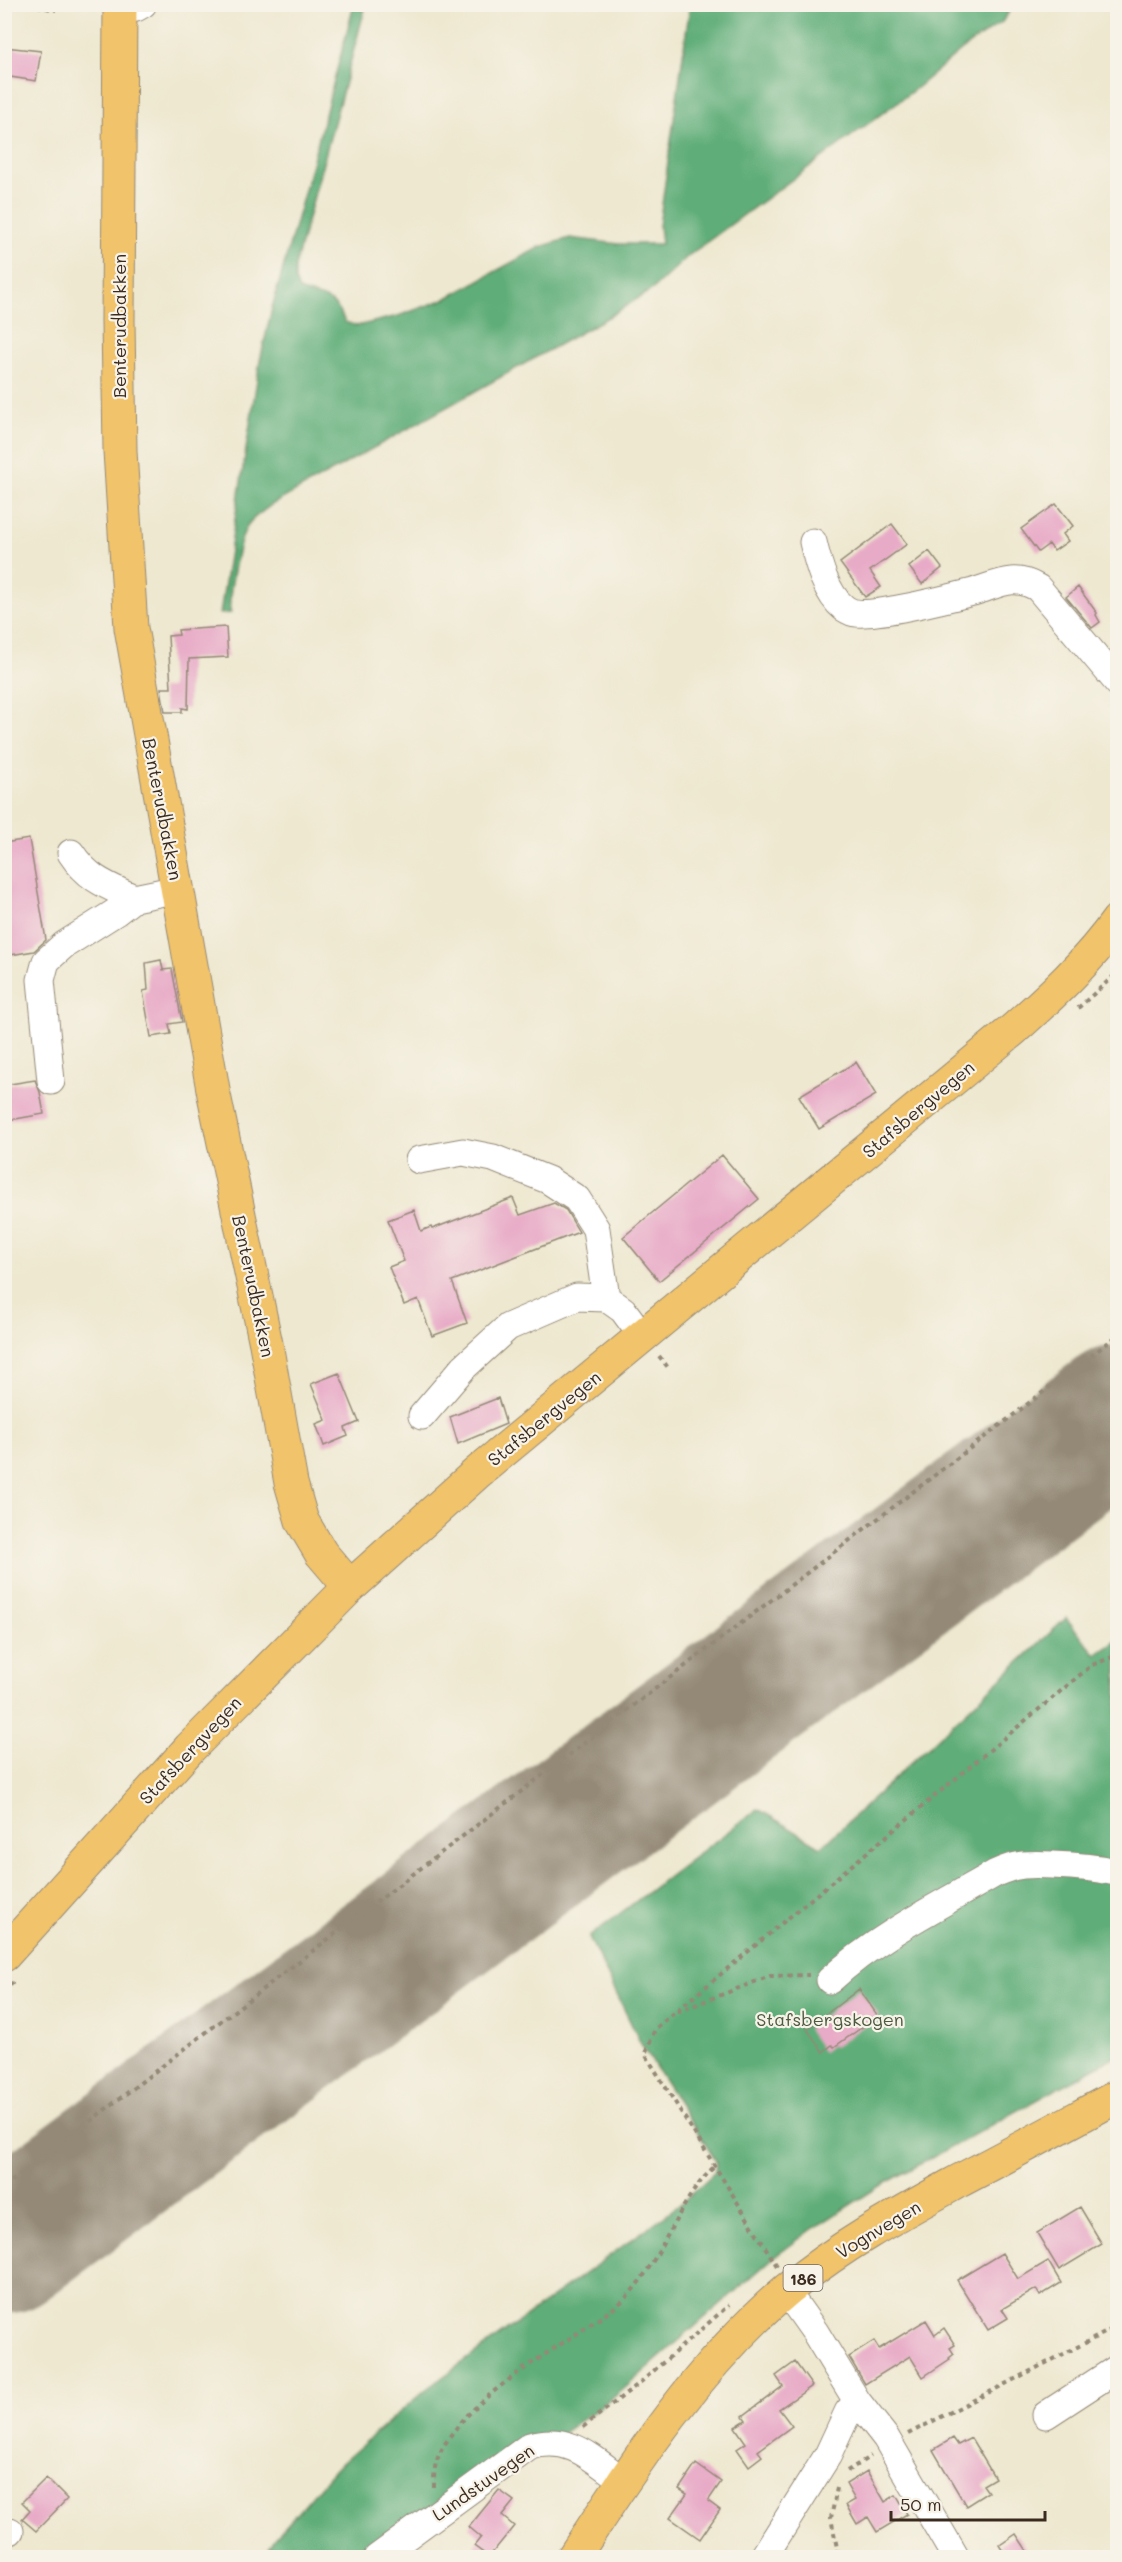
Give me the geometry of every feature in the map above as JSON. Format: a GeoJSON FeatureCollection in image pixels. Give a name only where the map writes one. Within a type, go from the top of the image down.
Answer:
{"type":"FeatureCollection","features":[{"type":"Feature","properties":{"kind":"main road","name":"Benterudbakken"},"geometry":{"type":"LineString","coordinates":[[128,6],[118,321],[120,452],[125,565],[139,683],[214,1095],[266,1344],[291,1483],[302,1521],[321,1553],[350,1587]]}},
{"type":"Feature","properties":{"kind":"main road","name":"Stafsbergvegen"},"geometry":{"type":"LineString","coordinates":[[11,1966],[190,1748],[350,1587],[478,1472],[653,1349],[1014,1029],[1097,949],[1118,920]]}},
{"type":"Feature","properties":{"kind":"main road","name":"Vognvegen"},"geometry":{"type":"LineString","coordinates":[[573,2558],[670,2417],[742,2331],[781,2278],[853,2242],[896,2216],[1118,2096]]}},
{"type":"Feature","properties":{"kind":"street"},"geometry":{"type":"LineString","coordinates":[[813,542],[822,570],[836,600],[845,609],[855,613],[879,611],[956,596],[1005,581],[1025,580],[1038,588],[1118,683]]}},
{"type":"Feature","properties":{"kind":"street"},"geometry":{"type":"LineString","coordinates":[[71,854],[83,872],[100,883],[134,898]]}},
{"type":"Feature","properties":{"kind":"street"},"geometry":{"type":"LineString","coordinates":[[51,1081],[41,980],[46,961],[64,945],[134,898],[178,889]]}},
{"type":"Feature","properties":{"kind":"street"},"geometry":{"type":"LineString","coordinates":[[419,1160],[463,1152],[493,1158],[548,1180],[577,1199],[596,1229],[606,1298]]}},
{"type":"Feature","properties":{"kind":"street"},"geometry":{"type":"LineString","coordinates":[[422,1416],[464,1367],[508,1327],[576,1297],[606,1298],[623,1310],[653,1349]]}},
{"type":"Feature","properties":{"kind":"street"},"geometry":{"type":"LineString","coordinates":[[830,1980],[868,1949],[907,1923],[996,1872],[1012,1866],[1027,1864],[1077,1867],[1118,1873]]}},
{"type":"Feature","properties":{"kind":"street"},"geometry":{"type":"LineString","coordinates":[[781,2278],[857,2401],[890,2445],[956,2558]]}},
{"type":"Feature","properties":{"kind":"street"},"geometry":{"type":"LineString","coordinates":[[1046,2415],[1118,2368]]}},
{"type":"Feature","properties":{"kind":"street"},"geometry":{"type":"LineString","coordinates":[[763,2558],[828,2455],[848,2412],[857,2401]]}},
{"type":"Feature","properties":{"kind":"street","name":"Lundstuvegen"},"geometry":{"type":"LineString","coordinates":[[377,2558],[530,2446],[544,2442],[560,2442],[579,2449],[625,2482]]}},
{"type":"Feature","properties":{"kind":"path"},"geometry":{"type":"LineString","coordinates":[[28,4],[56,10]]}},
{"type":"Feature","properties":{"kind":"path"},"geometry":{"type":"LineString","coordinates":[[1074,1012],[1118,972]]}},
{"type":"Feature","properties":{"kind":"path"},"geometry":{"type":"LineString","coordinates":[[4,2187],[1118,1335]]}},
{"type":"Feature","properties":{"kind":"path"},"geometry":{"type":"LineString","coordinates":[[781,2278],[716,2166],[645,2054],[655,2029],[1092,1665],[1118,1655]]}},
{"type":"Feature","properties":{"kind":"path"},"geometry":{"type":"LineString","coordinates":[[4,1992],[11,1966]]}},
{"type":"Feature","properties":{"kind":"path"},"geometry":{"type":"LineString","coordinates":[[673,2014],[770,1976],[805,1974],[830,1980]]}},
{"type":"Feature","properties":{"kind":"path"},"geometry":{"type":"LineString","coordinates":[[430,2518],[436,2461],[459,2422],[521,2371],[605,2314],[632,2292],[664,2245],[686,2200],[716,2166]]}},
{"type":"Feature","properties":{"kind":"path"},"geometry":{"type":"LineString","coordinates":[[844,2476],[849,2469],[890,2445],[1118,2326]]}},
{"type":"Feature","properties":{"kind":"path"},"geometry":{"type":"LineString","coordinates":[[839,2558],[831,2518],[836,2490],[840,2483]]}},
{"type":"Feature","properties":{"kind":"green space"},"geometry":{"type":"Polygon","coordinates":[[[354,5],[366,5],[295,266],[295,280],[299,290],[332,302],[345,322],[357,326],[398,316],[445,299],[540,247],[570,238],[619,244],[661,244],[659,226],[690,5],[1014,5],[1002,22],[969,44],[914,90],[688,256],[653,289],[610,316],[271,505],[251,520],[240,544],[234,570],[230,596],[231,613],[220,614],[260,361],[272,308],[354,5]]]}},
{"type":"Feature","properties":{"kind":"green space"},"geometry":{"type":"Polygon","coordinates":[[[1117,1433],[1117,1465],[1081,1460],[1117,1433]]]}},
{"type":"Feature","properties":{"kind":"green space","name":"Stafsbergskogen"},"geometry":{"type":"Polygon","coordinates":[[[1066,1618],[1096,1655],[1117,1641],[1117,2056],[875,2189],[814,2228],[773,2258],[617,2395],[558,2436],[368,2557],[264,2558],[274,2540],[335,2469],[425,2390],[679,2205],[715,2172],[716,2161],[641,2044],[589,1937],[758,1809],[821,1847],[1066,1618]]]}},
{"type":"Feature","properties":{"kind":"building"},"geometry":{"type":"Polygon","coordinates":[[[4,47],[41,51],[36,81],[4,76],[4,47]]]}},
{"type":"Feature","properties":{"kind":"building"},"geometry":{"type":"Polygon","coordinates":[[[1056,504],[1073,526],[1063,534],[1068,541],[1054,551],[1049,544],[1038,552],[1021,529],[1056,504]]]}},
{"type":"Feature","properties":{"kind":"building"},"geometry":{"type":"Polygon","coordinates":[[[892,524],[907,544],[870,571],[881,587],[865,597],[840,563],[892,524]]]}},
{"type":"Feature","properties":{"kind":"building"},"geometry":{"type":"Polygon","coordinates":[[[929,551],[942,568],[922,584],[909,567],[929,551]]]}},
{"type":"Feature","properties":{"kind":"building"},"geometry":{"type":"Polygon","coordinates":[[[1078,587],[1097,613],[1100,622],[1092,628],[1066,597],[1078,587]]]}},
{"type":"Feature","properties":{"kind":"building"},"geometry":{"type":"Polygon","coordinates":[[[226,627],[228,657],[189,659],[188,709],[182,708],[182,712],[165,712],[161,688],[171,688],[168,636],[179,635],[178,630],[226,627]]]}},
{"type":"Feature","properties":{"kind":"building"},"geometry":{"type":"Polygon","coordinates":[[[29,839],[46,940],[34,951],[4,956],[4,843],[29,839]]]}},
{"type":"Feature","properties":{"kind":"building"},"geometry":{"type":"Polygon","coordinates":[[[161,960],[163,970],[172,969],[182,1022],[169,1024],[171,1034],[151,1037],[143,991],[148,990],[146,963],[161,960]]]}},
{"type":"Feature","properties":{"kind":"building"},"geometry":{"type":"Polygon","coordinates":[[[856,1062],[876,1095],[819,1129],[799,1096],[856,1062]]]}},
{"type":"Feature","properties":{"kind":"building"},"geometry":{"type":"Polygon","coordinates":[[[35,1080],[44,1114],[4,1121],[4,1085],[35,1080]]]}},
{"type":"Feature","properties":{"kind":"building"},"geometry":{"type":"Polygon","coordinates":[[[722,1155],[759,1199],[659,1281],[623,1237],[722,1155]]]}},
{"type":"Feature","properties":{"kind":"building"},"geometry":{"type":"Polygon","coordinates":[[[513,1198],[520,1215],[554,1203],[566,1210],[579,1232],[452,1281],[467,1323],[432,1336],[418,1299],[404,1305],[389,1267],[404,1261],[388,1220],[414,1210],[421,1231],[431,1227],[432,1229],[513,1198]]]}},
{"type":"Feature","properties":{"kind":"building"},"geometry":{"type":"Polygon","coordinates":[[[339,1373],[359,1422],[345,1428],[348,1436],[324,1446],[316,1424],[326,1420],[311,1384],[339,1373]]]}},
{"type":"Feature","properties":{"kind":"building"},"geometry":{"type":"Polygon","coordinates":[[[498,1398],[506,1424],[458,1444],[450,1417],[498,1398]]]}},
{"type":"Feature","properties":{"kind":"building"},"geometry":{"type":"Polygon","coordinates":[[[859,1989],[878,2016],[834,2047],[832,2045],[823,2052],[807,2029],[859,1989]]]}},
{"type":"Feature","properties":{"kind":"building"},"geometry":{"type":"Polygon","coordinates":[[[1080,2207],[1102,2244],[1059,2270],[1037,2233],[1080,2207]]]}},
{"type":"Feature","properties":{"kind":"building"},"geometry":{"type":"Polygon","coordinates":[[[1002,2253],[1018,2279],[1048,2261],[1061,2283],[1040,2296],[1036,2289],[1002,2309],[1008,2318],[988,2330],[957,2280],[1002,2253]]]}},
{"type":"Feature","properties":{"kind":"building"},"geometry":{"type":"Polygon","coordinates":[[[926,2320],[935,2335],[944,2328],[955,2345],[950,2348],[954,2354],[950,2359],[923,2377],[910,2356],[865,2384],[849,2357],[874,2341],[879,2349],[926,2320]]]}},
{"type":"Feature","properties":{"kind":"building"},"geometry":{"type":"Polygon","coordinates":[[[795,2362],[812,2386],[779,2409],[792,2426],[758,2451],[762,2456],[749,2466],[737,2449],[746,2443],[735,2427],[746,2420],[743,2416],[783,2386],[776,2376],[795,2362]]]}},
{"type":"Feature","properties":{"kind":"building"},"geometry":{"type":"Polygon","coordinates":[[[953,2438],[958,2445],[971,2438],[995,2478],[983,2485],[988,2492],[966,2506],[933,2450],[953,2438]]]}},
{"type":"Feature","properties":{"kind":"building"},"geometry":{"type":"Polygon","coordinates":[[[696,2464],[721,2482],[708,2501],[720,2510],[700,2539],[670,2518],[687,2494],[679,2489],[696,2464]]]}},
{"type":"Feature","properties":{"kind":"building"},"geometry":{"type":"Polygon","coordinates":[[[867,2471],[885,2502],[896,2495],[907,2514],[877,2532],[868,2517],[857,2524],[846,2505],[855,2500],[846,2484],[867,2471]]]}},
{"type":"Feature","properties":{"kind":"building"},"geometry":{"type":"Polygon","coordinates":[[[46,2478],[67,2499],[36,2531],[22,2519],[30,2510],[22,2502],[46,2478]]]}},
{"type":"Feature","properties":{"kind":"building"},"geometry":{"type":"Polygon","coordinates":[[[499,2490],[514,2501],[502,2516],[514,2526],[489,2557],[474,2546],[481,2537],[469,2527],[499,2490]]]}},
{"type":"Feature","properties":{"kind":"building"},"geometry":{"type":"Polygon","coordinates":[[[1016,2534],[1032,2558],[1008,2558],[1000,2545],[1016,2534]]]}},
{"type":"Feature","properties":{"kind":"taxiway"},"geometry":{"type":"LineString","coordinates":[[1050,1465],[1118,1474]]}},
{"type":"Feature","properties":{"kind":"runway"},"geometry":{"type":"LineString","coordinates":[[4,2244],[1118,1415]]}}]}
